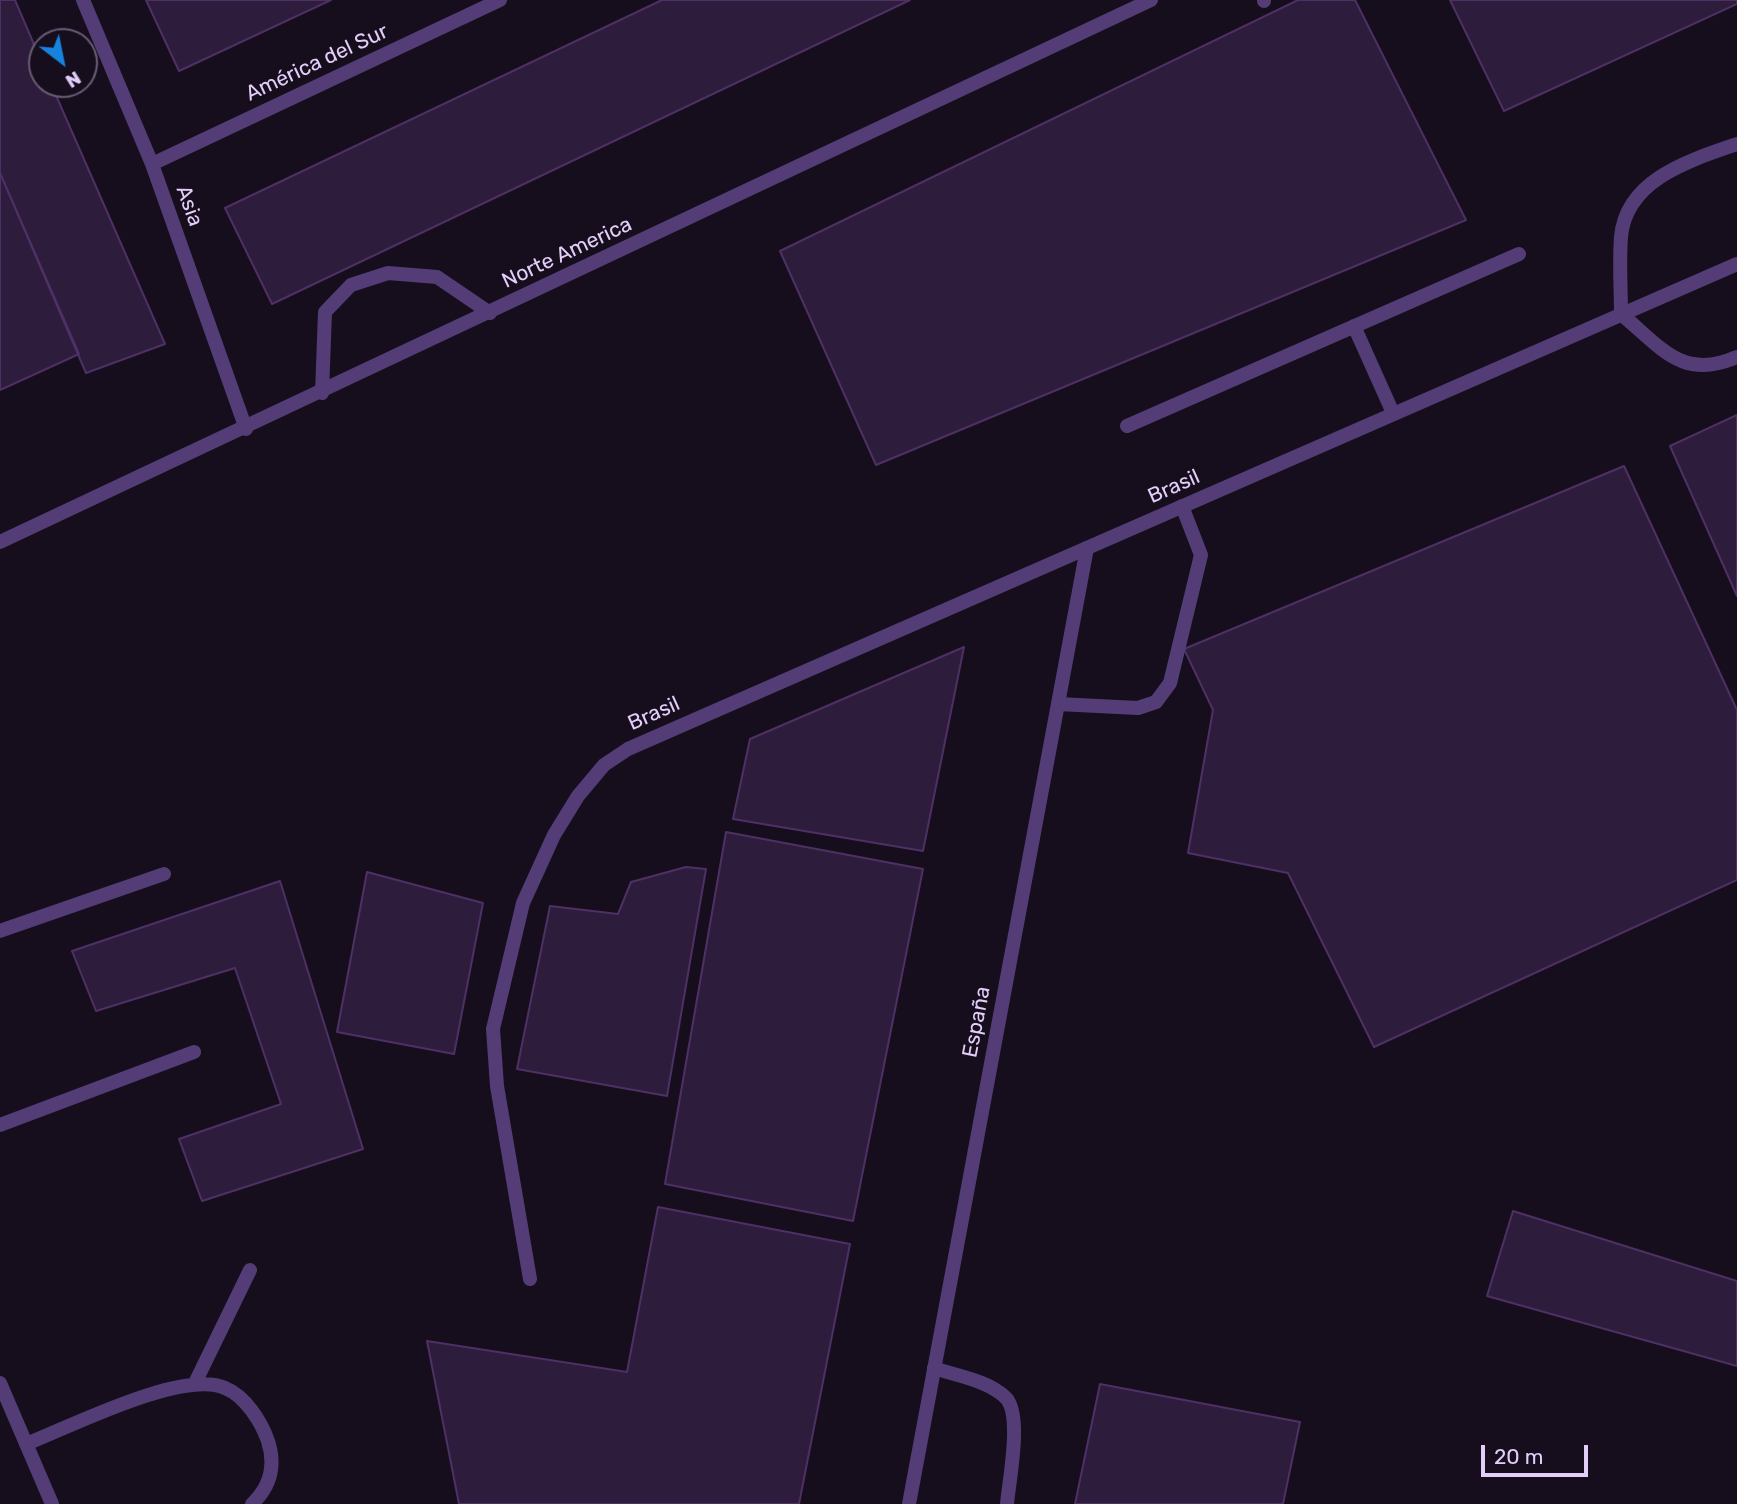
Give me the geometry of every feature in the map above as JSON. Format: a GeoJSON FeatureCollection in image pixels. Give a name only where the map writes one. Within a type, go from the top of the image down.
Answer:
{"type":"FeatureCollection","features":[{"type":"Feature","properties":{"kind":"street","name":"Asia"},"geometry":{"type":"LineString","coordinates":[[83,0],[152,164],[246,429]]}},
{"type":"Feature","properties":{"kind":"street","name":"América del Sur"},"geometry":{"type":"LineString","coordinates":[[152,164],[500,0]]}},
{"type":"Feature","properties":{"kind":"street","name":"Norte America"},"geometry":{"type":"LineString","coordinates":[[0,542],[246,429],[1151,0]]}},
{"type":"Feature","properties":{"kind":"street"},"geometry":{"type":"LineString","coordinates":[[1737,144],[1689,160],[1649,184],[1629,209],[1621,235],[1621,314],[1682,363],[1714,368],[1737,358]]}},
{"type":"Feature","properties":{"kind":"street"},"geometry":{"type":"LineString","coordinates":[[1127,426],[1519,254]]}},
{"type":"Feature","properties":{"kind":"street","name":"Brasil"},"geometry":{"type":"LineString","coordinates":[[530,1279],[497,1086],[493,1029],[523,903],[549,846],[578,796],[604,765],[628,749],[1737,264]]}},
{"type":"Feature","properties":{"kind":"street"},"geometry":{"type":"LineString","coordinates":[[322,393],[325,312],[351,285],[388,273],[437,276],[490,313]]}},
{"type":"Feature","properties":{"kind":"street"},"geometry":{"type":"LineString","coordinates":[[1354,326],[1393,413]]}},
{"type":"Feature","properties":{"kind":"street"},"geometry":{"type":"LineString","coordinates":[[1058,704],[1138,708],[1156,702],[1170,683],[1200,555],[1182,506]]}},
{"type":"Feature","properties":{"kind":"street","name":"España"},"geometry":{"type":"LineString","coordinates":[[909,1504],[1087,548]]}},
{"type":"Feature","properties":{"kind":"street"},"geometry":{"type":"LineString","coordinates":[[0,931],[164,874]]}},
{"type":"Feature","properties":{"kind":"street"},"geometry":{"type":"LineString","coordinates":[[0,1125],[194,1052]]}},
{"type":"Feature","properties":{"kind":"street"},"geometry":{"type":"LineString","coordinates":[[195,1383],[250,1270]]}},
{"type":"Feature","properties":{"kind":"street"},"geometry":{"type":"LineString","coordinates":[[934,1368],[988,1386],[1008,1398],[1015,1418],[1007,1504]]}},
{"type":"Feature","properties":{"kind":"street"},"geometry":{"type":"LineString","coordinates":[[0,1383],[52,1504]]}},
{"type":"Feature","properties":{"kind":"street"},"geometry":{"type":"LineString","coordinates":[[26,1444],[162,1390],[195,1383],[225,1388],[250,1407],[268,1441],[273,1469],[263,1493],[251,1504]]}},
{"type":"Feature","properties":{"kind":"building"},"geometry":{"type":"Polygon","coordinates":[[[0,0],[15,0],[28,30],[28,98],[57,98],[165,344],[86,373],[0,173],[0,0]]]}},
{"type":"Feature","properties":{"kind":"building"},"geometry":{"type":"Polygon","coordinates":[[[146,0],[331,0],[179,71],[146,0]]]}},
{"type":"Feature","properties":{"kind":"building"},"geometry":{"type":"Polygon","coordinates":[[[662,0],[910,0],[272,304],[225,208],[662,0]]]}},
{"type":"Feature","properties":{"kind":"building"},"geometry":{"type":"Polygon","coordinates":[[[1298,0],[1355,0],[1466,220],[876,465],[780,251],[1298,0]]]}},
{"type":"Feature","properties":{"kind":"building"},"geometry":{"type":"Polygon","coordinates":[[[1450,0],[1737,0],[1737,4],[1504,111],[1450,0]]]}},
{"type":"Feature","properties":{"kind":"building"},"geometry":{"type":"Polygon","coordinates":[[[0,173],[79,354],[0,390],[0,173]]]}},
{"type":"Feature","properties":{"kind":"building"},"geometry":{"type":"Polygon","coordinates":[[[1737,415],[1737,596],[1670,446],[1737,415]]]}},
{"type":"Feature","properties":{"kind":"building"},"geometry":{"type":"Polygon","coordinates":[[[1624,466],[1737,710],[1737,880],[1374,1047],[1288,873],[1188,853],[1213,710],[1184,649],[1624,466]]]}},
{"type":"Feature","properties":{"kind":"building"},"geometry":{"type":"Polygon","coordinates":[[[964,647],[923,851],[733,819],[750,739],[964,647]]]}},
{"type":"Feature","properties":{"kind":"building"},"geometry":{"type":"Polygon","coordinates":[[[726,832],[923,869],[853,1221],[665,1184],[726,832]]]}},
{"type":"Feature","properties":{"kind":"building"},"geometry":{"type":"Polygon","coordinates":[[[686,867],[706,869],[667,1096],[517,1069],[550,906],[618,914],[631,882],[686,867]]]}},
{"type":"Feature","properties":{"kind":"building"},"geometry":{"type":"Polygon","coordinates":[[[367,872],[483,903],[454,1054],[337,1032],[367,872]]]}},
{"type":"Feature","properties":{"kind":"building"},"geometry":{"type":"Polygon","coordinates":[[[280,881],[363,1149],[202,1201],[179,1139],[281,1104],[235,968],[96,1011],[72,951],[280,881]]]}},
{"type":"Feature","properties":{"kind":"building"},"geometry":{"type":"Polygon","coordinates":[[[658,1207],[850,1244],[799,1504],[459,1504],[427,1341],[627,1372],[658,1207]]]}},
{"type":"Feature","properties":{"kind":"building"},"geometry":{"type":"Polygon","coordinates":[[[1513,1211],[1737,1281],[1737,1366],[1487,1296],[1513,1211]]]}},
{"type":"Feature","properties":{"kind":"building"},"geometry":{"type":"Polygon","coordinates":[[[1100,1384],[1300,1422],[1283,1504],[1075,1504],[1100,1384]]]}}]}
